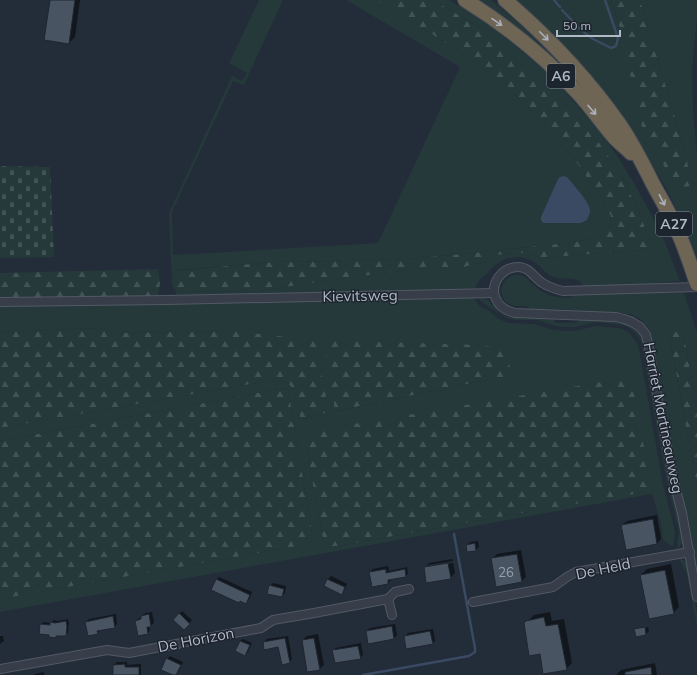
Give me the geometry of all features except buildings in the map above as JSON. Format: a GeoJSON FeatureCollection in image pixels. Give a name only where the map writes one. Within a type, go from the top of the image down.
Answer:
{"type":"FeatureCollection","features":[{"type":"Feature","properties":{"kind":"highway","name":"A6"},"geometry":{"type":"LineString","coordinates":[[465,0],[503,26],[543,58],[579,94],[614,137],[644,166]]}},
{"type":"Feature","properties":{"kind":"highway","name":"A6"},"geometry":{"type":"LineString","coordinates":[[505,0],[542,33],[600,98],[621,126],[644,166]]}},
{"type":"Feature","properties":{"kind":"highway","name":"A27"},"geometry":{"type":"LineString","coordinates":[[644,166],[677,230],[697,285]]}},
{"type":"Feature","properties":{"kind":"street"},"geometry":{"type":"LineString","coordinates":[[494,293],[495,285],[499,276],[513,267],[519,267],[530,271],[541,282],[550,287],[563,291],[668,288],[697,285]]}},
{"type":"Feature","properties":{"kind":"street","name":"Kievitsweg"},"geometry":{"type":"LineString","coordinates":[[0,302],[494,293]]}},
{"type":"Feature","properties":{"kind":"street","name":"Harriet Martineauweg"},"geometry":{"type":"LineString","coordinates":[[494,293],[495,298],[502,307],[515,313],[616,317],[632,322],[640,327],[646,335],[674,482],[690,552],[697,597]]}},
{"type":"Feature","properties":{"kind":"street","name":"De Held"},"geometry":{"type":"LineString","coordinates":[[473,602],[553,588],[576,572],[690,552]]}},
{"type":"Feature","properties":{"kind":"street","name":"De Horizon"},"geometry":{"type":"LineString","coordinates":[[0,669],[107,650],[129,653],[261,628],[272,620],[388,599],[395,592],[409,589]]}},
{"type":"Feature","properties":{"kind":"street"},"geometry":{"type":"LineString","coordinates":[[388,599],[392,615]]}},
{"type":"Feature","properties":{"kind":"green space"},"geometry":{"type":"Polygon","coordinates":[[[259,0],[283,0],[244,85],[233,81],[172,212],[173,255],[378,243],[460,67],[346,0],[375,0],[454,48],[505,86],[544,123],[575,160],[601,198],[611,216],[610,225],[604,234],[591,239],[463,254],[407,259],[273,262],[178,270],[173,271],[174,288],[172,286],[169,213],[232,76],[242,81],[247,73],[229,63],[259,0]]]}},
{"type":"Feature","properties":{"kind":"green space"},"geometry":{"type":"Polygon","coordinates":[[[375,0],[433,0],[477,26],[518,56],[571,109],[599,143],[621,175],[640,214],[652,249],[540,258],[528,253],[512,253],[497,255],[484,263],[474,264],[454,270],[409,270],[258,291],[176,292],[174,288],[173,271],[273,262],[407,259],[558,244],[591,239],[604,234],[610,225],[611,216],[601,198],[575,160],[544,123],[505,86],[454,48],[375,0]]]}},
{"type":"Feature","properties":{"kind":"green space"},"geometry":{"type":"Polygon","coordinates":[[[433,0],[449,0],[475,15],[511,42],[545,71],[571,98],[616,154],[633,181],[665,242],[680,281],[635,285],[583,286],[580,282],[574,279],[553,277],[531,260],[519,257],[506,259],[495,266],[479,281],[475,289],[298,294],[176,295],[176,292],[258,291],[409,270],[454,270],[474,264],[484,263],[497,255],[512,253],[528,253],[540,258],[652,249],[640,214],[621,175],[599,143],[571,109],[477,26],[433,0]]]}},
{"type":"Feature","properties":{"kind":"green space"},"geometry":{"type":"Polygon","coordinates":[[[476,0],[490,0],[495,3],[535,37],[563,66],[561,68],[476,0]]]}},
{"type":"Feature","properties":{"kind":"green space"},"geometry":{"type":"Polygon","coordinates":[[[514,0],[611,0],[619,25],[686,155],[640,0],[697,0],[697,18],[692,69],[693,109],[697,155],[697,256],[667,190],[644,152],[514,0]]]}},
{"type":"Feature","properties":{"kind":"green space"},"geometry":{"type":"Polygon","coordinates":[[[611,0],[640,0],[686,155],[691,186],[680,187],[668,173],[642,127],[619,25],[611,0]]]}},
{"type":"Feature","properties":{"kind":"green space"},"geometry":{"type":"Polygon","coordinates":[[[0,166],[50,167],[54,257],[0,258],[0,166]]]}},
{"type":"Feature","properties":{"kind":"green space"},"geometry":{"type":"Polygon","coordinates":[[[158,269],[160,283],[158,296],[0,298],[0,273],[158,269]]]}},
{"type":"Feature","properties":{"kind":"green space"},"geometry":{"type":"Polygon","coordinates":[[[513,275],[523,276],[544,293],[562,298],[572,298],[572,295],[684,293],[697,332],[697,409],[683,331],[669,334],[697,486],[697,570],[685,510],[678,485],[653,344],[646,325],[637,317],[629,314],[529,309],[528,306],[511,305],[505,301],[501,292],[505,280],[513,275]]]}},
{"type":"Feature","properties":{"kind":"green space"},"geometry":{"type":"Polygon","coordinates":[[[475,297],[480,306],[499,319],[508,323],[534,324],[554,330],[565,331],[574,331],[596,326],[619,328],[627,331],[639,348],[663,485],[674,527],[675,533],[673,547],[663,540],[661,523],[652,494],[0,612],[0,599],[308,544],[313,539],[288,389],[284,388],[0,441],[0,428],[274,381],[285,382],[292,388],[302,419],[329,412],[247,333],[232,331],[114,333],[100,328],[0,332],[0,306],[475,297]],[[324,340],[336,411],[511,375],[324,340]],[[308,434],[306,446],[323,544],[338,546],[527,512],[312,434],[308,434]]]}},
{"type":"Feature","properties":{"kind":"green space"},"geometry":{"type":"Polygon","coordinates":[[[480,297],[488,300],[500,313],[508,317],[527,319],[528,317],[553,318],[556,323],[576,323],[581,319],[615,321],[631,326],[638,333],[645,347],[670,484],[683,538],[678,549],[677,543],[679,531],[667,482],[641,341],[636,334],[630,328],[623,325],[596,322],[575,327],[563,327],[537,320],[515,320],[507,318],[483,303],[480,300],[480,297]]]}},
{"type":"Feature","properties":{"kind":"green space"},"geometry":{"type":"Polygon","coordinates":[[[100,328],[114,333],[232,331],[315,340],[329,412],[301,419],[298,404],[292,388],[285,382],[274,381],[0,428],[0,332],[100,328]]]}},
{"type":"Feature","properties":{"kind":"green space"},"geometry":{"type":"Polygon","coordinates":[[[683,331],[697,409],[697,486],[669,333],[683,331]]]}},
{"type":"Feature","properties":{"kind":"green space"},"geometry":{"type":"Polygon","coordinates":[[[324,340],[476,345],[507,349],[511,375],[335,411],[324,340]]]}},
{"type":"Feature","properties":{"kind":"green space"},"geometry":{"type":"Polygon","coordinates":[[[631,377],[652,491],[338,546],[323,545],[306,446],[306,437],[308,434],[342,426],[631,377]]]}},
{"type":"Feature","properties":{"kind":"green space"},"geometry":{"type":"Polygon","coordinates":[[[284,388],[288,389],[313,539],[311,542],[308,544],[0,599],[0,441],[284,388]]]}},
{"type":"Feature","properties":{"kind":"green space"},"geometry":{"type":"Polygon","coordinates":[[[679,558],[684,560],[688,565],[697,613],[697,626],[687,575],[679,558]]]}},
{"type":"Feature","properties":{"kind":"water"},"geometry":{"type":"Polygon","coordinates":[[[564,176],[568,178],[587,203],[590,211],[587,220],[581,223],[543,223],[541,217],[558,179],[564,176]]]}},
{"type":"Feature","properties":{"kind":"waterway"},"geometry":{"type":"LineString","coordinates":[[554,0],[560,7]]}},
{"type":"Feature","properties":{"kind":"waterway"},"geometry":{"type":"LineString","coordinates":[[562,10],[581,30],[593,39],[611,48],[616,46],[618,38],[605,0]]}},
{"type":"Feature","properties":{"kind":"waterway"},"geometry":{"type":"LineString","coordinates":[[363,675],[469,656],[475,652],[454,534]]}}]}
